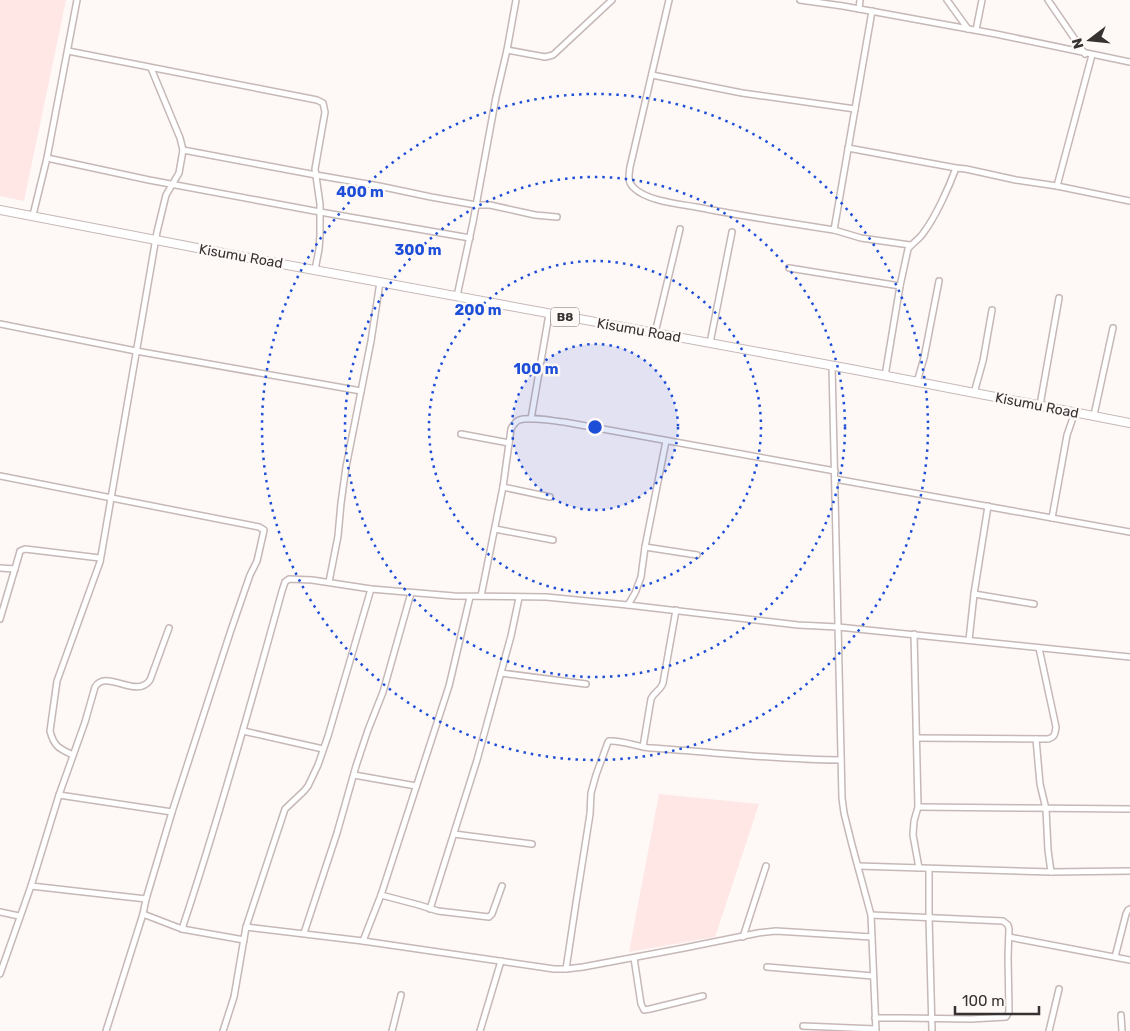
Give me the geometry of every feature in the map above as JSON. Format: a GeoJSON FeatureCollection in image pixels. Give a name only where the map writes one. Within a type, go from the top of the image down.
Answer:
{"type":"FeatureCollection","features":[{"type":"Feature","properties":{"kind":"highway","name":"Kisumu Road"},"geometry":{"type":"LineString","coordinates":[[0,210],[1130,423]]}},
{"type":"Feature","properties":{"kind":"street"},"geometry":{"type":"LineString","coordinates":[[34,216],[77,0]]}},
{"type":"Feature","properties":{"kind":"street"},"geometry":{"type":"LineString","coordinates":[[457,296],[516,0]]}},
{"type":"Feature","properties":{"kind":"street"},"geometry":{"type":"LineString","coordinates":[[507,50],[545,57],[553,55],[612,0]]}},
{"type":"Feature","properties":{"kind":"street"},"geometry":{"type":"LineString","coordinates":[[669,0],[630,167],[630,183],[636,190],[658,199],[736,215],[834,230],[861,238],[910,245]]}},
{"type":"Feature","properties":{"kind":"street"},"geometry":{"type":"LineString","coordinates":[[800,0],[976,30],[1130,62]]}},
{"type":"Feature","properties":{"kind":"street"},"geometry":{"type":"LineString","coordinates":[[859,9],[860,0]]}},
{"type":"Feature","properties":{"kind":"street"},"geometry":{"type":"LineString","coordinates":[[947,0],[968,29]]}},
{"type":"Feature","properties":{"kind":"street"},"geometry":{"type":"LineString","coordinates":[[976,30],[982,0]]}},
{"type":"Feature","properties":{"kind":"street"},"geometry":{"type":"LineString","coordinates":[[1048,0],[1089,54]]}},
{"type":"Feature","properties":{"kind":"street"},"geometry":{"type":"LineString","coordinates":[[834,230],[872,11]]}},
{"type":"Feature","properties":{"kind":"street"},"geometry":{"type":"LineString","coordinates":[[68,51],[320,101],[325,112],[316,162],[320,242],[315,270]]}},
{"type":"Feature","properties":{"kind":"street"},"geometry":{"type":"LineString","coordinates":[[1057,186],[1089,54]]}},
{"type":"Feature","properties":{"kind":"street"},"geometry":{"type":"LineString","coordinates":[[74,755],[60,749],[52,738],[50,731],[58,682],[100,558],[162,208],[166,196],[178,178],[183,150],[180,138],[151,68]]}},
{"type":"Feature","properties":{"kind":"street"},"geometry":{"type":"LineString","coordinates":[[652,75],[742,93],[855,109]]}},
{"type":"Feature","properties":{"kind":"street"},"geometry":{"type":"LineString","coordinates":[[848,148],[1130,201]]}},
{"type":"Feature","properties":{"kind":"street"},"geometry":{"type":"LineString","coordinates":[[183,150],[431,197],[557,217]]}},
{"type":"Feature","properties":{"kind":"street"},"geometry":{"type":"LineString","coordinates":[[47,158],[172,185],[470,238]]}},
{"type":"Feature","properties":{"kind":"street"},"geometry":{"type":"LineString","coordinates":[[886,376],[906,256],[910,245],[921,237],[931,222],[956,168]]}},
{"type":"Feature","properties":{"kind":"street"},"geometry":{"type":"LineString","coordinates":[[655,333],[680,229]]}},
{"type":"Feature","properties":{"kind":"street"},"geometry":{"type":"LineString","coordinates":[[710,343],[732,232]]}},
{"type":"Feature","properties":{"kind":"street"},"geometry":{"type":"LineString","coordinates":[[789,268],[900,286]]}},
{"type":"Feature","properties":{"kind":"street"},"geometry":{"type":"LineString","coordinates":[[917,382],[924,358],[939,281]]}},
{"type":"Feature","properties":{"kind":"street"},"geometry":{"type":"LineString","coordinates":[[329,582],[338,536],[346,467],[371,341],[380,282]]}},
{"type":"Feature","properties":{"kind":"street"},"geometry":{"type":"LineString","coordinates":[[1040,405],[1059,298]]}},
{"type":"Feature","properties":{"kind":"street"},"geometry":{"type":"LineString","coordinates":[[974,393],[983,361],[992,310]]}},
{"type":"Feature","properties":{"kind":"street"},"geometry":{"type":"LineString","coordinates":[[531,419],[549,314]]}},
{"type":"Feature","properties":{"kind":"street"},"geometry":{"type":"LineString","coordinates":[[0,324],[361,392]]}},
{"type":"Feature","properties":{"kind":"street"},"geometry":{"type":"LineString","coordinates":[[1094,416],[1113,328]]}},
{"type":"Feature","properties":{"kind":"street"},"geometry":{"type":"LineString","coordinates":[[803,1026],[876,1030],[871,914],[842,806],[832,366]]}},
{"type":"Feature","properties":{"kind":"street"},"geometry":{"type":"LineString","coordinates":[[1052,518],[1067,435],[1075,412]]}},
{"type":"Feature","properties":{"kind":"street"},"geometry":{"type":"LineString","coordinates":[[481,596],[503,487],[511,429],[518,420],[531,419],[564,422],[835,471]]}},
{"type":"Feature","properties":{"kind":"street"},"geometry":{"type":"LineString","coordinates":[[461,434],[509,443]]}},
{"type":"Feature","properties":{"kind":"street"},"geometry":{"type":"LineString","coordinates":[[628,605],[641,578],[645,547],[666,441]]}},
{"type":"Feature","properties":{"kind":"street"},"geometry":{"type":"LineString","coordinates":[[0,476],[259,527],[264,530],[258,561],[250,575],[237,612],[172,812],[143,914],[106,1031]]}},
{"type":"Feature","properties":{"kind":"street"},"geometry":{"type":"LineString","coordinates":[[835,479],[1130,532]]}},
{"type":"Feature","properties":{"kind":"street"},"geometry":{"type":"LineString","coordinates":[[503,487],[550,497]]}},
{"type":"Feature","properties":{"kind":"street"},"geometry":{"type":"LineString","coordinates":[[969,640],[974,594],[988,506]]}},
{"type":"Feature","properties":{"kind":"street"},"geometry":{"type":"LineString","coordinates":[[495,529],[553,540]]}},
{"type":"Feature","properties":{"kind":"street"},"geometry":{"type":"LineString","coordinates":[[645,547],[696,555]]}},
{"type":"Feature","properties":{"kind":"street"},"geometry":{"type":"LineString","coordinates":[[0,619],[20,552],[25,549],[100,558]]}},
{"type":"Feature","properties":{"kind":"street"},"geometry":{"type":"LineString","coordinates":[[0,568],[15,569]]}},
{"type":"Feature","properties":{"kind":"street"},"geometry":{"type":"LineString","coordinates":[[182,929],[202,868],[286,582],[292,578],[411,593],[470,597],[546,598],[628,605],[798,625],[914,634],[1130,657]]}},
{"type":"Feature","properties":{"kind":"street"},"geometry":{"type":"LineString","coordinates":[[223,1031],[234,996],[246,927],[285,809],[308,786],[318,765],[371,589]]}},
{"type":"Feature","properties":{"kind":"street"},"geometry":{"type":"LineString","coordinates":[[304,933],[368,730],[383,692],[411,593]]}},
{"type":"Feature","properties":{"kind":"street"},"geometry":{"type":"LineString","coordinates":[[974,594],[1034,604]]}},
{"type":"Feature","properties":{"kind":"street"},"geometry":{"type":"LineString","coordinates":[[364,941],[381,895],[449,686],[470,597]]}},
{"type":"Feature","properties":{"kind":"street"},"geometry":{"type":"LineString","coordinates":[[430,909],[477,760],[511,636],[519,598]]}},
{"type":"Feature","properties":{"kind":"street"},"geometry":{"type":"LineString","coordinates":[[643,747],[651,699],[663,683],[676,610]]}},
{"type":"Feature","properties":{"kind":"street"},"geometry":{"type":"LineString","coordinates":[[0,974],[98,683],[108,681],[138,687],[143,687],[147,684],[169,628]]}},
{"type":"Feature","properties":{"kind":"street"},"geometry":{"type":"LineString","coordinates":[[914,634],[918,807],[912,835],[919,868]]}},
{"type":"Feature","properties":{"kind":"street"},"geometry":{"type":"LineString","coordinates":[[917,738],[1048,739],[1052,737],[1055,734],[1056,727],[1039,648]]}},
{"type":"Feature","properties":{"kind":"street"},"geometry":{"type":"LineString","coordinates":[[501,674],[586,684]]}},
{"type":"Feature","properties":{"kind":"street"},"geometry":{"type":"LineString","coordinates":[[243,731],[323,749]]}},
{"type":"Feature","properties":{"kind":"street"},"geometry":{"type":"LineString","coordinates":[[1036,739],[1040,784],[1046,809],[1051,872]]}},
{"type":"Feature","properties":{"kind":"street"},"geometry":{"type":"LineString","coordinates":[[566,969],[587,842],[591,793],[609,741],[643,747],[803,760],[841,760]]}},
{"type":"Feature","properties":{"kind":"street"},"geometry":{"type":"LineString","coordinates":[[354,775],[416,786]]}},
{"type":"Feature","properties":{"kind":"street"},"geometry":{"type":"LineString","coordinates":[[59,795],[172,812]]}},
{"type":"Feature","properties":{"kind":"street"},"geometry":{"type":"LineString","coordinates":[[918,807],[994,806],[1046,809],[1130,809]]}},
{"type":"Feature","properties":{"kind":"street"},"geometry":{"type":"LineString","coordinates":[[454,834],[532,844]]}},
{"type":"Feature","properties":{"kind":"street"},"geometry":{"type":"LineString","coordinates":[[744,937],[766,866]]}},
{"type":"Feature","properties":{"kind":"street"},"geometry":{"type":"LineString","coordinates":[[858,866],[1051,872],[1130,871]]}},
{"type":"Feature","properties":{"kind":"street"},"geometry":{"type":"LineString","coordinates":[[929,869],[932,1031]]}},
{"type":"Feature","properties":{"kind":"street"},"geometry":{"type":"LineString","coordinates":[[31,886],[146,899]]}},
{"type":"Feature","properties":{"kind":"street"},"geometry":{"type":"LineString","coordinates":[[381,895],[430,909],[489,917],[492,914],[502,886]]}},
{"type":"Feature","properties":{"kind":"street"},"geometry":{"type":"LineString","coordinates":[[1115,957],[1126,914],[1130,909]]}},
{"type":"Feature","properties":{"kind":"street"},"geometry":{"type":"LineString","coordinates":[[0,912],[20,916]]}},
{"type":"Feature","properties":{"kind":"street"},"geometry":{"type":"LineString","coordinates":[[143,914],[182,929],[244,940]]}},
{"type":"Feature","properties":{"kind":"street"},"geometry":{"type":"LineString","coordinates":[[871,914],[1003,921],[1008,925],[1009,938],[1009,1012],[1006,1017],[950,1019],[875,1018]]}},
{"type":"Feature","properties":{"kind":"street"},"geometry":{"type":"LineString","coordinates":[[246,927],[364,941],[554,969],[566,969],[634,958],[776,931],[872,936]]}},
{"type":"Feature","properties":{"kind":"street"},"geometry":{"type":"LineString","coordinates":[[1009,938],[1130,960]]}},
{"type":"Feature","properties":{"kind":"street"},"geometry":{"type":"LineString","coordinates":[[634,958],[641,1004],[644,1010],[703,996]]}},
{"type":"Feature","properties":{"kind":"street"},"geometry":{"type":"LineString","coordinates":[[480,1031],[501,962]]}},
{"type":"Feature","properties":{"kind":"street"},"geometry":{"type":"LineString","coordinates":[[766,967],[874,976]]}},
{"type":"Feature","properties":{"kind":"street"},"geometry":{"type":"LineString","coordinates":[[1049,1031],[1059,989]]}},
{"type":"Feature","properties":{"kind":"street"},"geometry":{"type":"LineString","coordinates":[[392,1031],[401,995]]}},
{"type":"Feature","properties":{"kind":"street"},"geometry":{"type":"LineString","coordinates":[[1121,1015],[1122,1031]]}},
{"type":"Feature","properties":{"kind":"shaded area"},"geometry":{"type":"Polygon","coordinates":[[[0,0],[66,0],[24,201],[0,196],[0,0]]]}},
{"type":"Feature","properties":{"kind":"shaded area"},"geometry":{"type":"Polygon","coordinates":[[[659,794],[759,804],[715,937],[629,952],[659,794]]]}}]}
